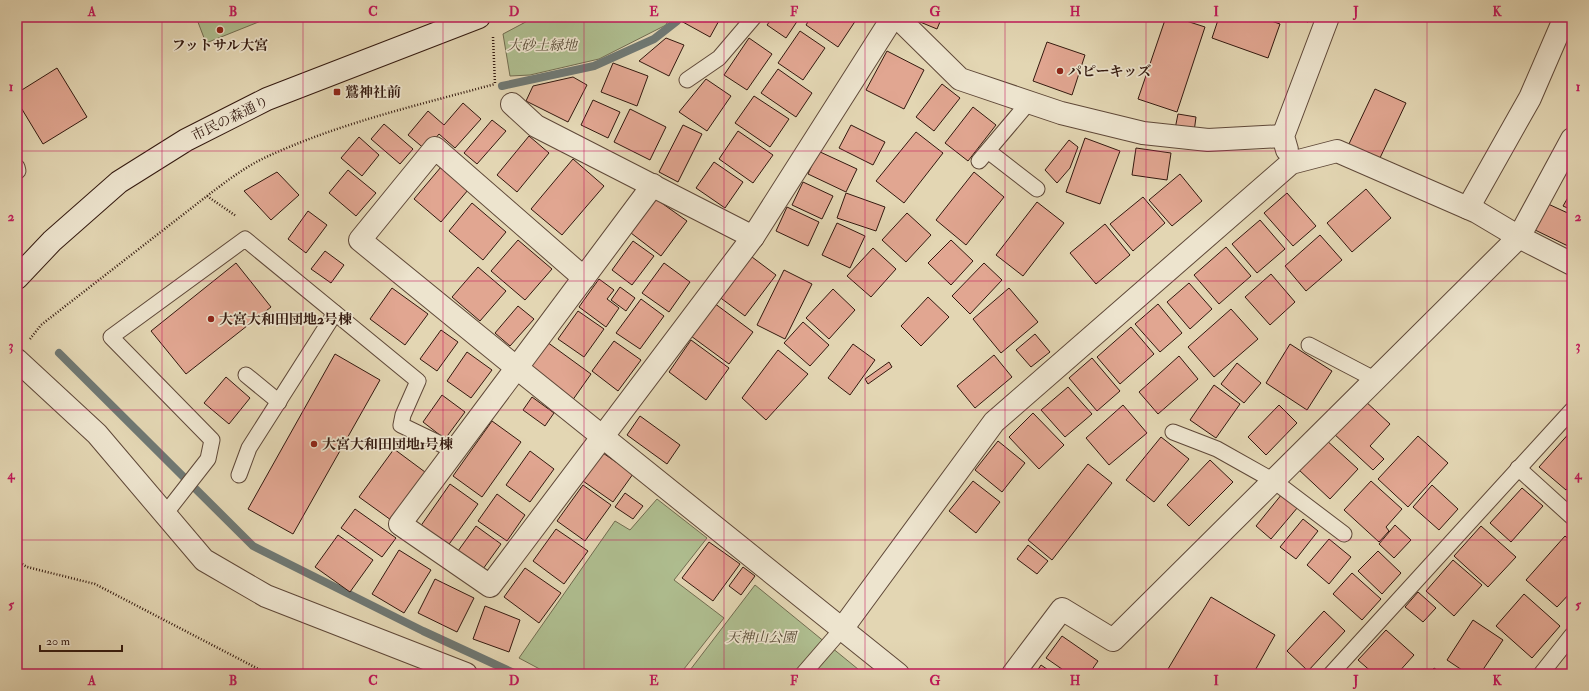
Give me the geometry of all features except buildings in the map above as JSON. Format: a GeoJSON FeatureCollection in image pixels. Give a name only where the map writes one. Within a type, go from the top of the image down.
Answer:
{"type":"FeatureCollection","features":[{"type":"Feature","properties":{"kind":"street"},"geometry":{"type":"LineString","coordinates":[[653,185],[400,524],[490,586],[753,237],[893,17]]}},
{"type":"Feature","properties":{"kind":"street"},"geometry":{"type":"LineString","coordinates":[[896,17],[960,79],[1061,113],[1143,133],[1208,140],[1283,136]]}},
{"type":"Feature","properties":{"kind":"street"},"geometry":{"type":"LineString","coordinates":[[1291,163],[1283,136],[1328,17]]}},
{"type":"Feature","properties":{"kind":"street"},"geometry":{"type":"LineString","coordinates":[[1468,208],[1530,98],[1565,17]]}},
{"type":"Feature","properties":{"kind":"street","name":"市民の森通り"},"geometry":{"type":"LineString","coordinates":[[17,278],[52,241],[119,182],[186,140],[267,99],[486,24]]}},
{"type":"Feature","properties":{"kind":"street"},"geometry":{"type":"LineString","coordinates":[[512,104],[536,126],[753,237]]}},
{"type":"Feature","properties":{"kind":"street"},"geometry":{"type":"LineString","coordinates":[[584,278],[435,148],[360,240],[602,437],[898,674]]}},
{"type":"Feature","properties":{"kind":"street"},"geometry":{"type":"LineString","coordinates":[[842,629],[994,422],[1291,163],[1337,151],[1468,208],[1519,237],[1572,264]]}},
{"type":"Feature","properties":{"kind":"street"},"geometry":{"type":"LineString","coordinates":[[1013,674],[1062,609],[1113,640],[1519,237],[1569,153]]}},
{"type":"Feature","properties":{"kind":"street"},"geometry":{"type":"LineString","coordinates":[[22,352],[97,434],[204,560],[266,596],[466,674]]}},
{"type":"Feature","properties":{"kind":"lane"},"geometry":{"type":"LineString","coordinates":[[687,80],[719,58],[754,17]]}},
{"type":"Feature","properties":{"kind":"lane"},"geometry":{"type":"LineString","coordinates":[[1029,102],[984,156],[1037,189]]}},
{"type":"Feature","properties":{"kind":"lane"},"geometry":{"type":"LineString","coordinates":[[165,514],[208,460],[212,440],[111,337],[245,240],[418,381],[403,415],[401,425],[455,452]]}},
{"type":"Feature","properties":{"kind":"lane"},"geometry":{"type":"LineString","coordinates":[[239,476],[249,448],[335,313]]}},
{"type":"Feature","properties":{"kind":"lane"},"geometry":{"type":"LineString","coordinates":[[1309,345],[1376,380]]}},
{"type":"Feature","properties":{"kind":"lane"},"geometry":{"type":"LineString","coordinates":[[246,375],[279,402]]}},
{"type":"Feature","properties":{"kind":"lane"},"geometry":{"type":"LineString","coordinates":[[1331,674],[1572,410]]}},
{"type":"Feature","properties":{"kind":"lane"},"geometry":{"type":"LineString","coordinates":[[1173,432],[1217,449],[1274,481],[1344,534]]}},
{"type":"Feature","properties":{"kind":"lane"},"geometry":{"type":"LineString","coordinates":[[1518,468],[1572,517]]}},
{"type":"Feature","properties":{"kind":"lane"},"geometry":{"type":"LineString","coordinates":[[803,674],[842,629]]}},
{"type":"Feature","properties":{"kind":"lane"},"geometry":{"type":"LineString","coordinates":[[1541,674],[1572,635]]}},
{"type":"Feature","properties":{"kind":"path"},"geometry":{"type":"LineString","coordinates":[[486,24],[495,84],[497,87]]}},
{"type":"Feature","properties":{"kind":"path"},"geometry":{"type":"LineString","coordinates":[[22,352],[41,325],[230,178],[259,161],[342,126],[495,84]]}},
{"type":"Feature","properties":{"kind":"path"},"geometry":{"type":"LineString","coordinates":[[207,196],[236,216]]}},
{"type":"Feature","properties":{"kind":"path"},"geometry":{"type":"LineString","coordinates":[[17,561],[27,567],[95,584],[268,674]]}},
{"type":"Feature","properties":{"kind":"green space","name":"フットサル大宮"},"geometry":{"type":"Polygon","coordinates":[[[196,17],[271,17],[206,43],[196,17]]]}},
{"type":"Feature","properties":{"kind":"green space","name":"大砂土緑地"},"geometry":{"type":"Polygon","coordinates":[[[535,17],[670,17],[666,25],[599,59],[530,75],[510,76],[503,34],[535,17]]]}},
{"type":"Feature","properties":{"kind":"green space"},"geometry":{"type":"Polygon","coordinates":[[[657,499],[707,538],[674,580],[724,618],[680,674],[549,674],[519,658],[615,521],[630,530],[657,499]]]}},
{"type":"Feature","properties":{"kind":"green space","name":"天神山公園"},"geometry":{"type":"Polygon","coordinates":[[[755,585],[864,674],[687,674],[755,585]]]}},
{"type":"Feature","properties":{"kind":"waterway"},"geometry":{"type":"LineString","coordinates":[[502,86],[594,66],[654,39],[677,21]]}},
{"type":"Feature","properties":{"kind":"waterway"},"geometry":{"type":"LineString","coordinates":[[59,353],[253,546],[423,631],[516,674]]}},
{"type":"Feature","properties":{"kind":"place","name":"フットサル大宮"},"geometry":{"type":"Point","coordinates":[220,30]}},
{"type":"Feature","properties":{"kind":"place","name":"パピーキッズ"},"geometry":{"type":"Point","coordinates":[1060,71]}},
{"type":"Feature","properties":{"kind":"place","name":"鷲神社前"},"geometry":{"type":"Point","coordinates":[337,92]}},
{"type":"Feature","properties":{"kind":"place","name":"大宮大和田団地2号棟"},"geometry":{"type":"Point","coordinates":[211,319]}},
{"type":"Feature","properties":{"kind":"place","name":"大宮大和田団地1号棟"},"geometry":{"type":"Point","coordinates":[314,444]}}]}
